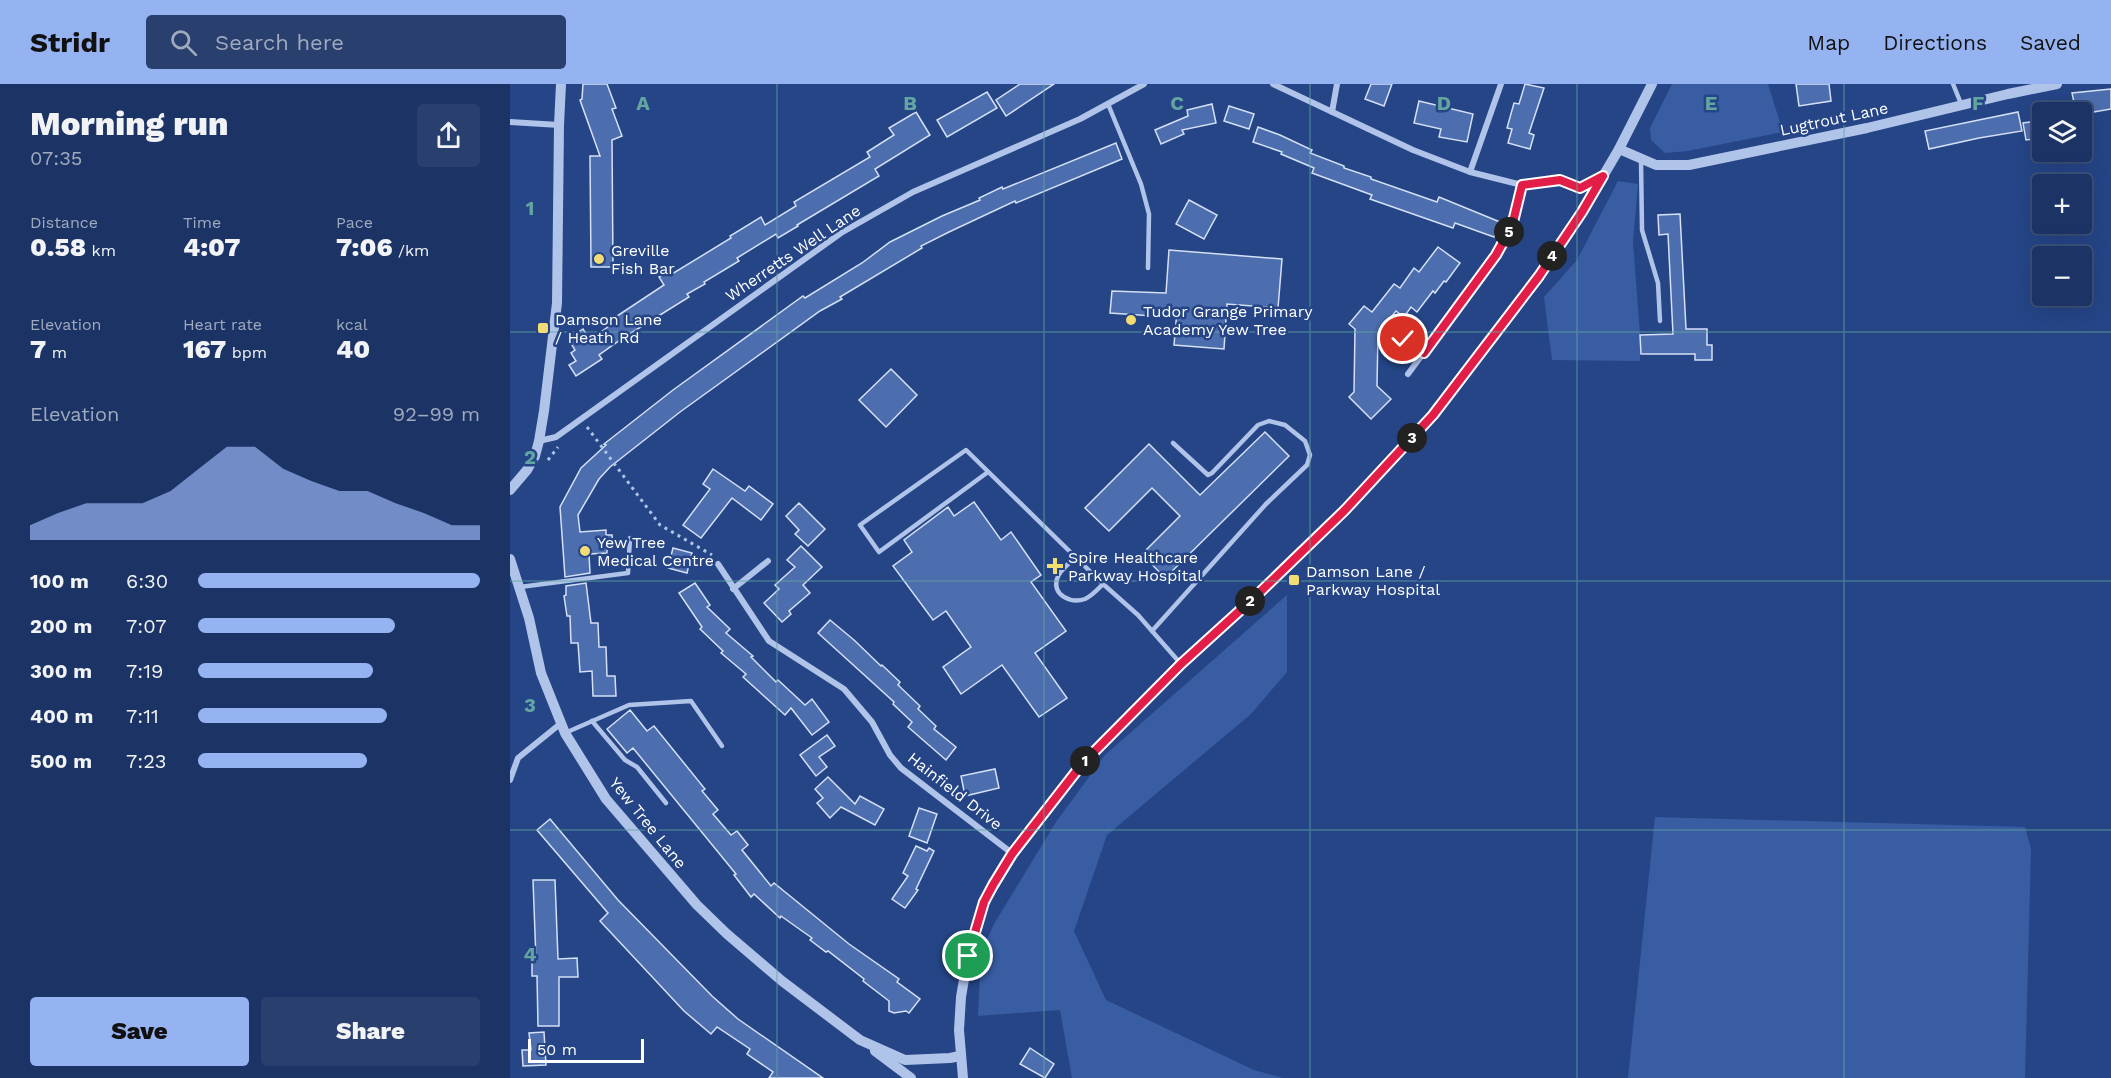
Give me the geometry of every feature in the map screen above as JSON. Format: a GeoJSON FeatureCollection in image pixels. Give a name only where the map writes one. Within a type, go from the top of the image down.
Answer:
{"type":"FeatureCollection","features":[{"type":"Feature","properties":{"kind":"street"},"geometry":{"type":"LineString","coordinates":[[510,490],[527,470],[540,441],[557,303],[561,84]]}},
{"type":"Feature","properties":{"kind":"street","name":"Wherretts Well Lane"},"geometry":{"type":"LineString","coordinates":[[540,441],[556,437],[841,233],[913,192],[1080,119],[1144,84]]}},
{"type":"Feature","properties":{"kind":"street"},"geometry":{"type":"LineString","coordinates":[[1273,84],[1413,150],[1470,172],[1522,185],[1560,180]]}},
{"type":"Feature","properties":{"kind":"street"},"geometry":{"type":"LineString","coordinates":[[1332,112],[1338,84]]}},
{"type":"Feature","properties":{"kind":"street"},"geometry":{"type":"LineString","coordinates":[[1470,172],[1501,84]]}},
{"type":"Feature","properties":{"kind":"street"},"geometry":{"type":"LineString","coordinates":[[963,1078],[959,1030],[961,997],[968,956],[984,902],[1012,854],[1082,764],[1181,664],[1345,510],[1433,415],[1539,276],[1582,212],[1619,149],[1652,84]]}},
{"type":"Feature","properties":{"kind":"street","name":"Lugtrout Lane"},"geometry":{"type":"LineString","coordinates":[[1619,149],[1656,165],[1689,165],[1868,128],[2057,84]]}},
{"type":"Feature","properties":{"kind":"street"},"geometry":{"type":"LineString","coordinates":[[510,122],[559,125]]}},
{"type":"Feature","properties":{"kind":"street"},"geometry":{"type":"LineString","coordinates":[[1408,374],[1496,255],[1512,226],[1522,185]]}},
{"type":"Feature","properties":{"kind":"street"},"geometry":{"type":"LineString","coordinates":[[1403,339],[1424,353]]}},
{"type":"Feature","properties":{"kind":"street","name":"Yew Tree Lane"},"geometry":{"type":"LineString","coordinates":[[510,559],[530,618],[541,674],[563,728],[606,799],[698,905],[727,934],[782,981],[911,1078]]}},
{"type":"Feature","properties":{"kind":"street"},"geometry":{"type":"LineString","coordinates":[[734,589],[768,561]]}},
{"type":"Feature","properties":{"kind":"street","name":"Hainfield Drive"},"geometry":{"type":"LineString","coordinates":[[718,564],[769,641],[844,689],[872,722],[890,755],[901,768],[1012,854]]}},
{"type":"Feature","properties":{"kind":"street"},"geometry":{"type":"LineString","coordinates":[[510,780],[518,758],[563,728]]}},
{"type":"Feature","properties":{"kind":"street","name":"Yew Tree Lane"},"geometry":{"type":"LineString","coordinates":[[860,1040],[905,1059],[950,1059],[960,1056]]}},
{"type":"Feature","properties":{"kind":"lane"},"geometry":{"type":"LineString","coordinates":[[1953,84],[1962,106]]}},
{"type":"Feature","properties":{"kind":"lane"},"geometry":{"type":"LineString","coordinates":[[1107,104],[1141,184],[1149,214],[1148,268]]}},
{"type":"Feature","properties":{"kind":"lane"},"geometry":{"type":"LineString","coordinates":[[1641,160],[1642,230],[1658,283],[1660,321]]}},
{"type":"Feature","properties":{"kind":"lane"},"geometry":{"type":"LineString","coordinates":[[1152,631],[1266,504],[1307,465],[1310,454],[1305,441],[1285,425],[1269,421],[1258,425],[1212,473],[1208,474],[1173,443]]}},
{"type":"Feature","properties":{"kind":"lane"},"geometry":{"type":"LineString","coordinates":[[988,472],[879,552],[860,525],[966,450],[1103,584],[1138,615],[1181,664]]}},
{"type":"Feature","properties":{"kind":"lane"},"geometry":{"type":"LineString","coordinates":[[520,587],[628,573],[630,538]]}},
{"type":"Feature","properties":{"kind":"lane"},"geometry":{"type":"LineString","coordinates":[[1076,557],[1057,577],[1056,585],[1063,597],[1074,601],[1083,600],[1103,584]]}},
{"type":"Feature","properties":{"kind":"lane"},"geometry":{"type":"LineString","coordinates":[[563,728],[592,721],[629,705],[691,700],[722,746]]}},
{"type":"Feature","properties":{"kind":"lane"},"geometry":{"type":"LineString","coordinates":[[592,721],[625,760],[638,767],[666,803]]}},
{"type":"Feature","properties":{"kind":"path"},"geometry":{"type":"LineString","coordinates":[[1560,180],[1580,188],[1603,176]]}},
{"type":"Feature","properties":{"kind":"path"},"geometry":{"type":"LineString","coordinates":[[581,418],[660,525],[714,557],[718,564]]}},
{"type":"Feature","properties":{"kind":"shaded area"},"geometry":{"type":"Polygon","coordinates":[[[1672,84],[1768,84],[1783,132],[1688,151],[1665,153],[1651,140],[1650,128],[1672,84]]]}},
{"type":"Feature","properties":{"kind":"shaded area"},"geometry":{"type":"Polygon","coordinates":[[[1618,181],[1638,184],[1633,242],[1640,361],[1552,360],[1544,297],[1577,260],[1618,181]]]}},
{"type":"Feature","properties":{"kind":"shaded area"},"geometry":{"type":"Polygon","coordinates":[[[1287,595],[1287,672],[1251,714],[1107,835],[1074,931],[1106,1000],[1254,1070],[1283,1078],[1072,1078],[1060,1010],[978,1016],[981,952],[994,924],[1056,822],[1105,755],[1287,595]]]}},
{"type":"Feature","properties":{"kind":"shaded area"},"geometry":{"type":"Polygon","coordinates":[[[1655,817],[2025,827],[2031,849],[2025,1078],[1628,1078],[1655,817]]]}},
{"type":"Feature","properties":{"kind":"building"},"geometry":{"type":"Polygon","coordinates":[[[583,84],[607,84],[616,108],[612,109],[622,136],[612,140],[613,267],[591,267],[590,156],[600,156],[580,100],[583,84]]]}},
{"type":"Feature","properties":{"kind":"building"},"geometry":{"type":"Polygon","coordinates":[[[1020,84],[1054,84],[1006,116],[996,100],[1020,84]]]}},
{"type":"Feature","properties":{"kind":"building"},"geometry":{"type":"Polygon","coordinates":[[[1371,84],[1392,84],[1384,106],[1365,99],[1371,84]]]}},
{"type":"Feature","properties":{"kind":"building"},"geometry":{"type":"Polygon","coordinates":[[[1525,84],[1544,88],[1529,133],[1534,135],[1530,149],[1508,143],[1512,129],[1507,128],[1514,103],[1519,104],[1525,84]]]}},
{"type":"Feature","properties":{"kind":"building"},"geometry":{"type":"Polygon","coordinates":[[[1796,84],[1829,84],[1831,101],[1799,106],[1796,84]]]}},
{"type":"Feature","properties":{"kind":"building"},"geometry":{"type":"Polygon","coordinates":[[[2111,89],[2111,109],[2092,112],[2092,102],[2074,102],[2072,93],[2111,89]]]}},
{"type":"Feature","properties":{"kind":"building"},"geometry":{"type":"Polygon","coordinates":[[[987,92],[997,108],[947,137],[937,120],[987,92]]]}},
{"type":"Feature","properties":{"kind":"building"},"geometry":{"type":"Polygon","coordinates":[[[1419,101],[1473,114],[1467,142],[1439,137],[1441,129],[1414,123],[1419,101]]]}},
{"type":"Feature","properties":{"kind":"building"},"geometry":{"type":"Polygon","coordinates":[[[1212,104],[1216,123],[1182,130],[1184,134],[1161,144],[1155,130],[1188,116],[1187,110],[1212,104]]]}},
{"type":"Feature","properties":{"kind":"building"},"geometry":{"type":"Polygon","coordinates":[[[1229,106],[1254,114],[1249,129],[1224,121],[1229,106]]]}},
{"type":"Feature","properties":{"kind":"building"},"geometry":{"type":"Polygon","coordinates":[[[916,112],[930,135],[875,169],[879,176],[778,238],[776,234],[737,258],[739,261],[687,294],[689,297],[623,338],[599,355],[602,359],[576,376],[569,365],[576,361],[571,353],[575,350],[568,339],[583,329],[590,340],[613,323],[611,320],[664,285],[659,277],[670,271],[672,274],[761,217],[765,225],[796,206],[794,202],[870,157],[867,152],[894,135],[889,128],[916,112]]]}},
{"type":"Feature","properties":{"kind":"building"},"geometry":{"type":"Polygon","coordinates":[[[2018,112],[2022,131],[1929,149],[1925,131],[2018,112]]]}},
{"type":"Feature","properties":{"kind":"building"},"geometry":{"type":"Polygon","coordinates":[[[2032,122],[2032,139],[2026,140],[2023,123],[2032,122]]]}},
{"type":"Feature","properties":{"kind":"building"},"geometry":{"type":"Polygon","coordinates":[[[1258,127],[1280,135],[1312,150],[1310,153],[1371,177],[1371,179],[1437,202],[1439,197],[1500,222],[1494,237],[1455,223],[1453,228],[1370,199],[1372,195],[1312,173],[1314,168],[1281,154],[1282,152],[1253,142],[1258,127]]]}},
{"type":"Feature","properties":{"kind":"building"},"geometry":{"type":"Polygon","coordinates":[[[1116,143],[1122,159],[1016,203],[1015,201],[949,232],[921,246],[922,248],[840,297],[842,299],[820,311],[680,412],[610,467],[599,479],[578,515],[580,532],[606,530],[606,535],[612,535],[613,548],[607,548],[607,553],[589,554],[590,573],[565,577],[560,507],[581,468],[606,445],[604,444],[673,390],[803,296],[805,298],[862,263],[890,242],[980,200],[979,198],[1002,187],[1003,189],[1116,143]]]}},
{"type":"Feature","properties":{"kind":"building"},"geometry":{"type":"Polygon","coordinates":[[[1189,200],[1217,215],[1204,239],[1176,224],[1189,200]]]}},
{"type":"Feature","properties":{"kind":"building"},"geometry":{"type":"Polygon","coordinates":[[[1680,214],[1686,329],[1707,329],[1707,345],[1712,345],[1712,360],[1695,360],[1695,354],[1641,354],[1640,335],[1673,334],[1668,234],[1659,235],[1658,215],[1680,214]]]}},
{"type":"Feature","properties":{"kind":"building"},"geometry":{"type":"Polygon","coordinates":[[[1438,247],[1460,263],[1446,282],[1444,281],[1435,293],[1433,291],[1417,312],[1411,307],[1404,317],[1396,311],[1378,333],[1377,386],[1391,399],[1371,419],[1349,397],[1354,392],[1355,329],[1349,324],[1364,306],[1372,312],[1394,284],[1400,288],[1414,268],[1419,272],[1438,247]]]}},
{"type":"Feature","properties":{"kind":"building"},"geometry":{"type":"Polygon","coordinates":[[[1169,250],[1282,259],[1278,308],[1227,304],[1224,349],[1174,345],[1177,311],[1154,309],[1153,316],[1110,313],[1112,291],[1166,293],[1169,250]]]}},
{"type":"Feature","properties":{"kind":"building"},"geometry":{"type":"Polygon","coordinates":[[[891,369],[917,395],[886,427],[859,400],[891,369]]]}},
{"type":"Feature","properties":{"kind":"building"},"geometry":{"type":"Polygon","coordinates":[[[1265,432],[1289,456],[1165,578],[1142,554],[1180,516],[1152,488],[1109,531],[1085,508],[1149,444],[1200,495],[1265,432]]]}},
{"type":"Feature","properties":{"kind":"building"},"geometry":{"type":"Polygon","coordinates":[[[713,469],[745,491],[749,486],[773,504],[761,520],[732,498],[701,538],[683,525],[710,489],[703,484],[713,469]]]}},
{"type":"Feature","properties":{"kind":"building"},"geometry":{"type":"Polygon","coordinates":[[[974,502],[1001,540],[1011,532],[1041,575],[1031,582],[1066,631],[1035,653],[1067,698],[1039,717],[1002,665],[961,694],[943,667],[971,647],[946,611],[933,620],[893,566],[912,552],[904,540],[948,507],[954,516],[974,502]]]}},
{"type":"Feature","properties":{"kind":"building"},"geometry":{"type":"Polygon","coordinates":[[[799,503],[825,529],[808,546],[795,534],[799,530],[786,516],[799,503]]]}},
{"type":"Feature","properties":{"kind":"building"},"geometry":{"type":"Polygon","coordinates":[[[801,546],[822,567],[803,585],[810,593],[789,611],[791,614],[782,622],[764,603],[779,589],[775,585],[795,567],[787,560],[801,546]]]}},
{"type":"Feature","properties":{"kind":"building"},"geometry":{"type":"Polygon","coordinates":[[[673,548],[692,553],[687,573],[668,568],[673,548]]]}},
{"type":"Feature","properties":{"kind":"building"},"geometry":{"type":"Polygon","coordinates":[[[586,583],[591,623],[598,623],[599,647],[606,647],[607,676],[615,676],[616,696],[593,696],[592,671],[580,672],[578,643],[571,643],[570,616],[567,616],[564,596],[566,586],[586,583]]]}},
{"type":"Feature","properties":{"kind":"building"},"geometry":{"type":"Polygon","coordinates":[[[695,583],[710,605],[707,607],[730,629],[726,633],[753,656],[751,657],[776,682],[778,680],[805,705],[812,699],[829,722],[812,735],[791,708],[785,715],[743,677],[746,674],[721,653],[723,651],[700,629],[702,627],[679,593],[695,583]]]}},
{"type":"Feature","properties":{"kind":"building"},"geometry":{"type":"Polygon","coordinates":[[[830,620],[900,682],[898,685],[920,706],[918,709],[936,726],[934,729],[956,747],[946,760],[908,727],[912,722],[893,704],[894,702],[818,633],[830,620]]]}},
{"type":"Feature","properties":{"kind":"building"},"geometry":{"type":"Polygon","coordinates":[[[630,710],[647,731],[654,726],[705,789],[702,791],[718,810],[713,814],[731,835],[737,831],[748,845],[742,850],[771,886],[774,883],[849,944],[899,979],[897,982],[920,999],[909,1013],[889,1011],[889,1001],[863,981],[864,979],[810,940],[812,938],[781,916],[780,918],[754,894],[751,897],[734,875],[736,874],[633,748],[627,753],[607,729],[630,710]]]}},
{"type":"Feature","properties":{"kind":"building"},"geometry":{"type":"Polygon","coordinates":[[[827,735],[835,746],[819,757],[827,767],[816,776],[800,755],[827,735]]]}},
{"type":"Feature","properties":{"kind":"building"},"geometry":{"type":"Polygon","coordinates":[[[995,769],[999,788],[965,796],[961,776],[995,769]]]}},
{"type":"Feature","properties":{"kind":"building"},"geometry":{"type":"Polygon","coordinates":[[[828,777],[855,804],[860,796],[884,809],[875,825],[841,807],[830,818],[817,803],[823,798],[815,789],[828,777]]]}},
{"type":"Feature","properties":{"kind":"building"},"geometry":{"type":"Polygon","coordinates":[[[919,808],[937,814],[927,843],[909,836],[919,808]]]}},
{"type":"Feature","properties":{"kind":"building"},"geometry":{"type":"Polygon","coordinates":[[[550,819],[618,900],[712,996],[738,1019],[823,1078],[769,1078],[773,1072],[747,1054],[750,1049],[717,1027],[711,1034],[684,1011],[600,921],[608,913],[537,830],[550,819]]]}},
{"type":"Feature","properties":{"kind":"building"},"geometry":{"type":"Polygon","coordinates":[[[916,846],[927,851],[929,848],[934,851],[916,889],[918,890],[905,908],[892,899],[908,876],[903,873],[916,846]]]}},
{"type":"Feature","properties":{"kind":"building"},"geometry":{"type":"Polygon","coordinates":[[[533,880],[555,880],[558,959],[577,958],[578,977],[559,977],[559,1026],[538,1026],[537,976],[532,976],[532,960],[536,960],[533,880]]]}},
{"type":"Feature","properties":{"kind":"building"},"geometry":{"type":"Polygon","coordinates":[[[544,1032],[546,1065],[523,1066],[522,1050],[531,1050],[529,1033],[544,1032]]]}},
{"type":"Feature","properties":{"kind":"building"},"geometry":{"type":"Polygon","coordinates":[[[1030,1048],[1054,1064],[1045,1078],[1020,1064],[1030,1048]]]}},
{"type":"Feature","properties":{"kind":"place","name":"Greville Fish Bar"},"geometry":{"type":"Point","coordinates":[599,259]}},
{"type":"Feature","properties":{"kind":"place","name":"Tudor Grange Primary Academy Yew Tree"},"geometry":{"type":"Point","coordinates":[1131,320]}},
{"type":"Feature","properties":{"kind":"place","name":"Damson Lane / Heath Rd"},"geometry":{"type":"Point","coordinates":[543,328]}},
{"type":"Feature","properties":{"kind":"place","name":"Yew Tree Medical Centre"},"geometry":{"type":"Point","coordinates":[585,551]}},
{"type":"Feature","properties":{"kind":"place","name":"Spire Healthcare Parkway Hospital"},"geometry":{"type":"Point","coordinates":[1055,566]}},
{"type":"Feature","properties":{"kind":"place","name":"Damson Lane / Parkway Hospital"},"geometry":{"type":"Point","coordinates":[1294,580]}},
{"type":"Feature","properties":{"kind":"route"},"geometry":{"type":"LineString","coordinates":[[968,956],[984,902],[993,885],[1012,854],[1082,764],[1181,664],[1345,510],[1433,415],[1539,276],[1603,176],[1580,188],[1560,180],[1522,185],[1512,226],[1496,255],[1424,353],[1403,339]]}}]}
